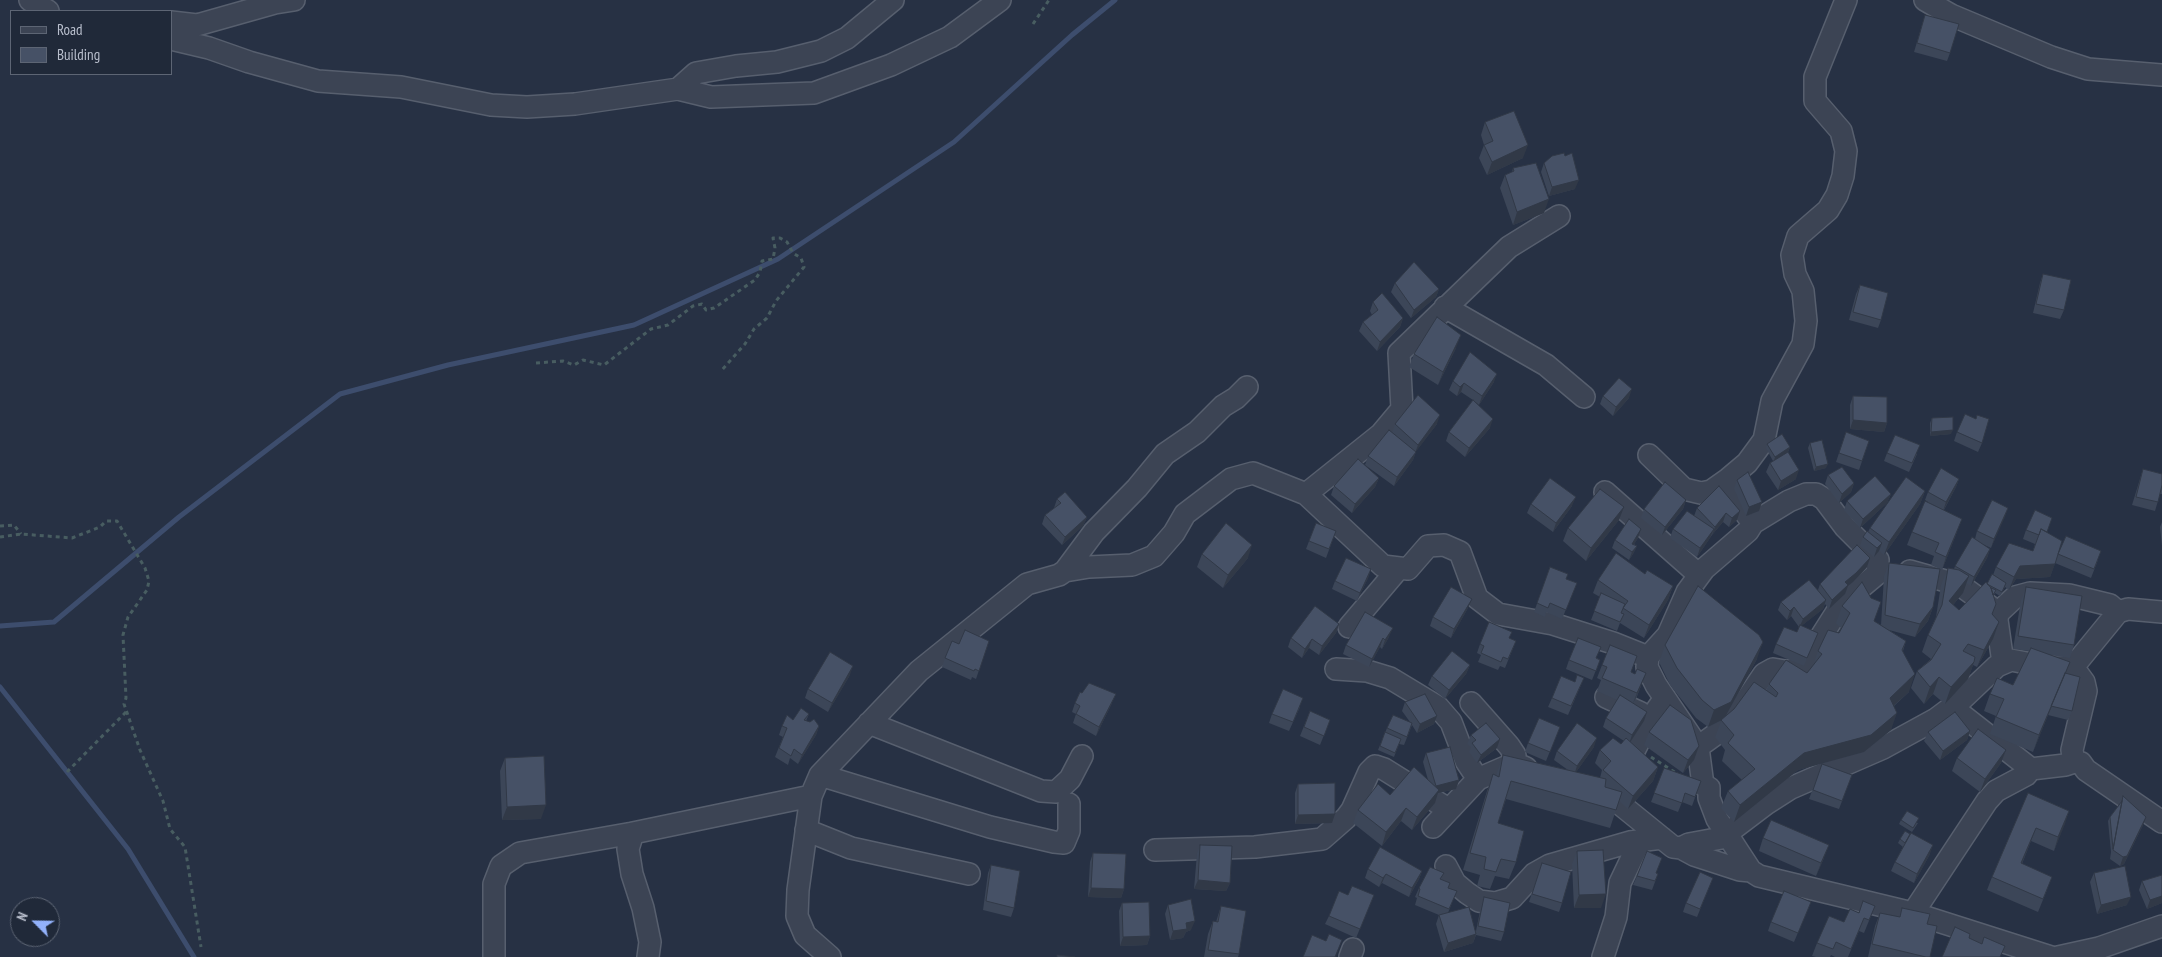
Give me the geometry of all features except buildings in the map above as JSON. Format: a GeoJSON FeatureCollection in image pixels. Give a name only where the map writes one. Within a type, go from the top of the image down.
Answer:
{"type":"FeatureCollection","features":[{"type":"Feature","properties":{"kind":"street"},"geometry":{"type":"LineString","coordinates":[[30,0],[46,10]]}},
{"type":"Feature","properties":{"kind":"street"},"geometry":{"type":"LineString","coordinates":[[172,22],[197,25],[275,3],[294,0]]}},
{"type":"Feature","properties":{"kind":"street"},"geometry":{"type":"LineString","coordinates":[[678,89],[696,73],[736,66],[777,62],[821,51],[847,38],[893,0]]}},
{"type":"Feature","properties":{"kind":"street"},"geometry":{"type":"LineString","coordinates":[[172,39],[209,48],[250,62],[318,81],[401,88],[491,105],[576,104],[678,89],[711,97],[814,92],[891,65],[950,37],[1000,0]]}},
{"type":"Feature","properties":{"kind":"street"},"geometry":{"type":"LineString","coordinates":[[1649,455],[1677,483],[1692,492],[1711,491],[1723,484],[1748,463],[1764,440],[1772,401],[1803,344],[1806,321],[1803,291],[1795,274],[1792,255],[1798,236],[1828,210],[1837,195],[1842,176],[1846,151],[1841,131],[1815,101],[1814,77],[1846,0]]}},
{"type":"Feature","properties":{"kind":"street"},"geometry":{"type":"LineString","coordinates":[[1925,0],[1960,18],[2051,57],[2088,69],[2162,75]]}},
{"type":"Feature","properties":{"kind":"street"},"geometry":{"type":"LineString","coordinates":[[1306,494],[1381,434],[1402,409],[1399,353],[1509,247],[1559,216]]}},
{"type":"Feature","properties":{"kind":"street"},"geometry":{"type":"LineString","coordinates":[[1445,307],[1546,364],[1584,397]]}},
{"type":"Feature","properties":{"kind":"street"},"geometry":{"type":"LineString","coordinates":[[830,957],[805,934],[797,916],[798,890],[811,796],[820,775],[919,671],[1027,584],[1059,576],[1065,572],[1094,532],[1137,488],[1165,454],[1197,432],[1223,406],[1236,398],[1247,387]]}},
{"type":"Feature","properties":{"kind":"street"},"geometry":{"type":"LineString","coordinates":[[1065,572],[1089,567],[1132,565],[1154,556],[1174,533],[1185,514],[1232,479],[1253,473],[1306,494],[1383,566],[1408,569],[1428,546],[1444,545],[1460,552],[1477,598],[1489,609],[1503,615],[1553,624],[1613,642],[1648,657]]}},
{"type":"Feature","properties":{"kind":"street"},"geometry":{"type":"LineString","coordinates":[[1723,484],[1753,523]]}},
{"type":"Feature","properties":{"kind":"street"},"geometry":{"type":"LineString","coordinates":[[1605,492],[1699,575]]}},
{"type":"Feature","properties":{"kind":"street"},"geometry":{"type":"LineString","coordinates":[[1698,747],[1730,724],[1764,674],[1773,669],[1797,670],[1810,654],[1838,610],[1853,594],[1877,574],[1878,560],[1845,527],[1824,499],[1816,494],[1799,496],[1753,523],[1748,531],[1699,575],[1687,592],[1668,635],[1648,657],[1647,667],[1698,747],[1703,785],[1709,788],[1709,798],[1727,837],[1751,871],[1758,876],[1904,911],[1911,916],[1919,915],[2051,957]]}},
{"type":"Feature","properties":{"kind":"street"},"geometry":{"type":"LineString","coordinates":[[1879,567],[1909,571],[1949,580],[1975,594],[1998,613]]}},
{"type":"Feature","properties":{"kind":"street"},"geometry":{"type":"LineString","coordinates":[[1349,627],[1399,568]]}},
{"type":"Feature","properties":{"kind":"street"},"geometry":{"type":"LineString","coordinates":[[2003,663],[1997,620],[1998,613],[2015,598],[2030,592],[2069,595],[2110,605],[2118,612]]}},
{"type":"Feature","properties":{"kind":"street"},"geometry":{"type":"LineString","coordinates":[[2073,667],[2118,612],[2128,609],[2162,612]]}},
{"type":"Feature","properties":{"kind":"street"},"geometry":{"type":"LineString","coordinates":[[1682,848],[1689,844],[1727,837],[1766,804],[1791,788],[1883,748],[1953,708],[1996,666],[2011,660],[2047,667],[2073,667]]}},
{"type":"Feature","properties":{"kind":"street"},"geometry":{"type":"LineString","coordinates":[[2073,667],[2084,682],[2086,691],[2072,750],[2074,762]]}},
{"type":"Feature","properties":{"kind":"street"},"geometry":{"type":"LineString","coordinates":[[1336,668],[1367,671],[1390,678],[1438,707],[1451,722],[1466,761],[1478,779]]}},
{"type":"Feature","properties":{"kind":"street"},"geometry":{"type":"LineString","coordinates":[[1606,697],[1651,718]]}},
{"type":"Feature","properties":{"kind":"street"},"geometry":{"type":"LineString","coordinates":[[1635,748],[1651,718],[1665,698]]}},
{"type":"Feature","properties":{"kind":"street"},"geometry":{"type":"LineString","coordinates":[[1471,703],[1509,746],[1514,755],[1515,764]]}},
{"type":"Feature","properties":{"kind":"street"},"geometry":{"type":"LineString","coordinates":[[1953,708],[1992,740],[2023,760],[2031,769]]}},
{"type":"Feature","properties":{"kind":"street"},"geometry":{"type":"LineString","coordinates":[[869,723],[1041,791],[1056,792],[1070,779],[1082,756]]}},
{"type":"Feature","properties":{"kind":"street"},"geometry":{"type":"LineString","coordinates":[[1911,916],[1987,801],[1996,791],[2026,776],[2031,769],[2065,765],[2074,762],[2081,763],[2086,770],[2162,822]]}},
{"type":"Feature","properties":{"kind":"street"},"geometry":{"type":"LineString","coordinates":[[1433,827],[1478,779],[1515,764],[1547,775]]}},
{"type":"Feature","properties":{"kind":"street"},"geometry":{"type":"LineString","coordinates":[[1155,850],[1255,847],[1322,839],[1352,810],[1369,772],[1375,766],[1384,769],[1448,809]]}},
{"type":"Feature","properties":{"kind":"street"},"geometry":{"type":"LineString","coordinates":[[820,775],[990,827],[1054,842],[1064,842],[1069,831],[1069,804]]}},
{"type":"Feature","properties":{"kind":"street"},"geometry":{"type":"LineString","coordinates":[[1573,783],[1615,800],[1672,847],[1682,848],[1694,855],[1740,870],[1751,871]]}},
{"type":"Feature","properties":{"kind":"street"},"geometry":{"type":"LineString","coordinates":[[494,957],[494,884],[501,866],[520,853],[633,833],[811,796]]}},
{"type":"Feature","properties":{"kind":"street"},"geometry":{"type":"LineString","coordinates":[[806,830],[851,848],[969,874]]}},
{"type":"Feature","properties":{"kind":"street"},"geometry":{"type":"LineString","coordinates":[[633,833],[628,849],[632,874],[643,908],[650,942],[648,957]]}},
{"type":"Feature","properties":{"kind":"street"},"geometry":{"type":"LineString","coordinates":[[1446,866],[1455,883],[1466,893],[1479,901],[1495,903],[1512,898],[1540,870],[1606,848],[1662,838]]}},
{"type":"Feature","properties":{"kind":"street"},"geometry":{"type":"LineString","coordinates":[[1603,957],[1616,917],[1620,883],[1640,841]]}},
{"type":"Feature","properties":{"kind":"street"},"geometry":{"type":"LineString","coordinates":[[2058,957],[2099,948],[2161,930]]}},
{"type":"Feature","properties":{"kind":"path"},"geometry":{"type":"LineString","coordinates":[[1033,24],[1049,0]]}},
{"type":"Feature","properties":{"kind":"path"},"geometry":{"type":"LineString","coordinates":[[536,363],[564,361],[574,365],[583,360],[604,365],[651,329],[668,325],[693,306],[702,304],[706,310],[714,308],[755,280],[760,272],[762,261],[773,258],[775,248],[773,238],[780,238],[787,242],[793,253],[801,258],[804,267],[776,301],[767,318],[754,329],[745,344],[722,370]]}},
{"type":"Feature","properties":{"kind":"path"},"geometry":{"type":"LineString","coordinates":[[0,537],[21,534],[72,538],[100,528],[106,521],[117,521],[145,568],[149,581],[147,590],[128,617],[123,635],[126,698],[124,704],[140,750],[163,801],[170,829],[185,847],[201,946]]}},
{"type":"Feature","properties":{"kind":"path"},"geometry":{"type":"LineString","coordinates":[[0,526],[14,526],[21,534]]}},
{"type":"Feature","properties":{"kind":"path"},"geometry":{"type":"LineString","coordinates":[[67,772],[126,711]]}},
{"type":"Feature","properties":{"kind":"path"},"geometry":{"type":"LineString","coordinates":[[1635,748],[1680,775],[1703,785]]}},
{"type":"Feature","properties":{"kind":"waterway"},"geometry":{"type":"LineString","coordinates":[[0,626],[54,622],[179,517],[340,394],[448,365],[634,325],[778,259],[954,142],[1072,35],[1115,0]]}},
{"type":"Feature","properties":{"kind":"waterway"},"geometry":{"type":"LineString","coordinates":[[0,687],[128,849],[194,957]]}}]}
